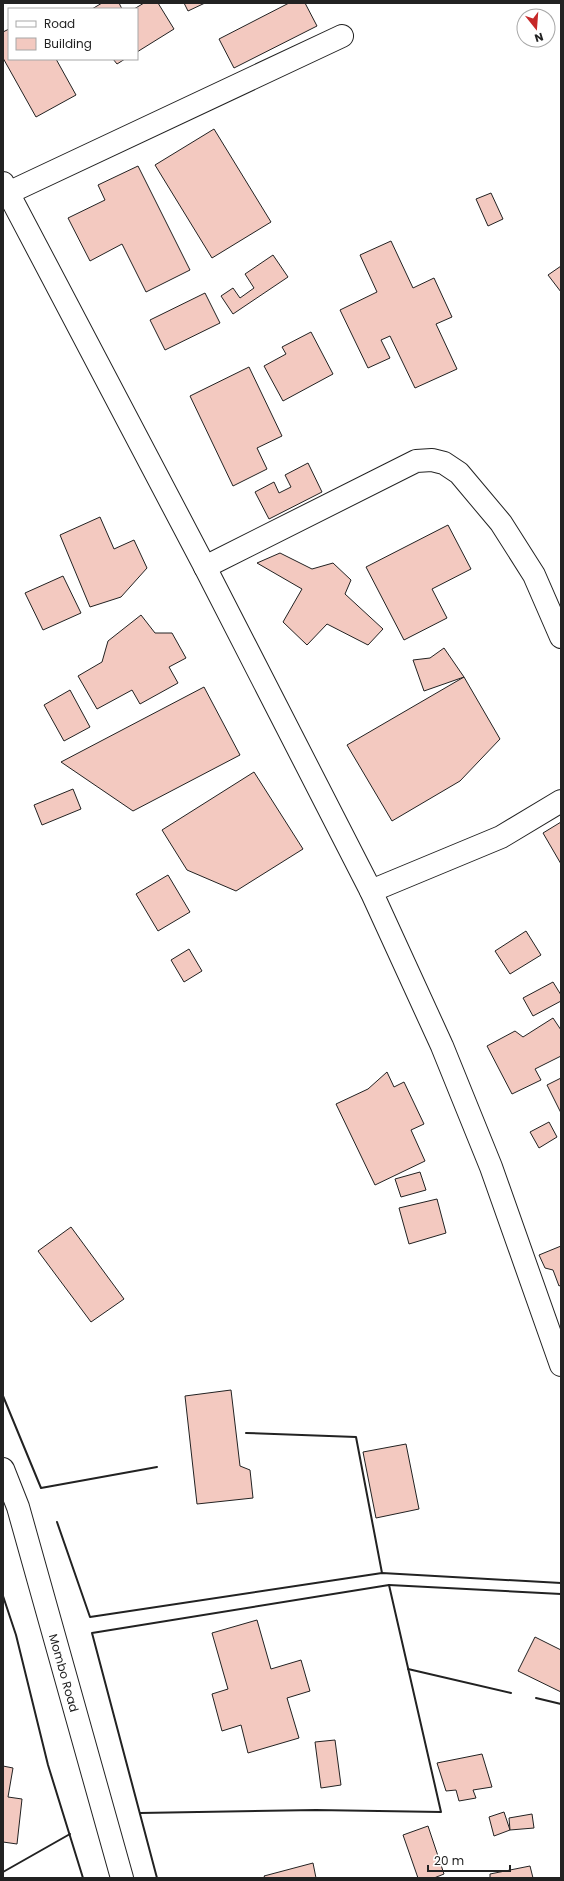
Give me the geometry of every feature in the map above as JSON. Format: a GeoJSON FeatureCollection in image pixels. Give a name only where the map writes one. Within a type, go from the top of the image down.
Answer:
{"type":"FeatureCollection","features":[{"type":"Feature","properties":{"kind":"street"},"geometry":{"type":"LineString","coordinates":[[342,36],[5,188],[205,567],[371,891],[445,1053],[491,1167],[561,1365]]}},
{"type":"Feature","properties":{"kind":"street"},"geometry":{"type":"LineString","coordinates":[[205,567],[416,461],[432,460],[444,463],[459,473],[501,523],[534,575],[561,637]]}},
{"type":"Feature","properties":{"kind":"street"},"geometry":{"type":"LineString","coordinates":[[371,891],[501,837],[561,801]]}},
{"type":"Feature","properties":{"kind":"street","name":"Mombo Road"},"geometry":{"type":"LineString","coordinates":[[3,1469],[10,1509],[122,1878]]}},
{"type":"Feature","properties":{"kind":"building"},"geometry":{"type":"Polygon","coordinates":[[[102,3],[119,3],[122,8],[94,8],[102,3]]]}},
{"type":"Feature","properties":{"kind":"building"},"geometry":{"type":"Polygon","coordinates":[[[144,3],[158,3],[174,29],[138,51],[138,8],[136,8],[144,3]]]}},
{"type":"Feature","properties":{"kind":"building"},"geometry":{"type":"Polygon","coordinates":[[[184,3],[205,3],[188,11],[184,3]]]}},
{"type":"Feature","properties":{"kind":"building"},"geometry":{"type":"Polygon","coordinates":[[[289,3],[305,3],[317,26],[234,68],[219,39],[289,3]]]}},
{"type":"Feature","properties":{"kind":"building"},"geometry":{"type":"Polygon","coordinates":[[[8,30],[8,60],[57,60],[76,95],[36,117],[3,58],[3,32],[8,30]]]}},
{"type":"Feature","properties":{"kind":"building"},"geometry":{"type":"Polygon","coordinates":[[[114,60],[123,60],[117,64],[114,60]]]}},
{"type":"Feature","properties":{"kind":"building"},"geometry":{"type":"Polygon","coordinates":[[[214,129],[271,222],[212,258],[155,165],[214,129]]]}},
{"type":"Feature","properties":{"kind":"building"},"geometry":{"type":"Polygon","coordinates":[[[138,166],[190,270],[146,292],[122,244],[90,261],[68,218],[105,200],[98,185],[138,166]]]}},
{"type":"Feature","properties":{"kind":"building"},"geometry":{"type":"Polygon","coordinates":[[[491,193],[503,219],[488,226],[476,199],[491,193]]]}},
{"type":"Feature","properties":{"kind":"building"},"geometry":{"type":"Polygon","coordinates":[[[391,241],[413,288],[434,278],[452,317],[436,324],[457,369],[415,388],[390,336],[381,340],[390,358],[368,368],[340,310],[377,292],[360,255],[391,241]]]}},
{"type":"Feature","properties":{"kind":"building"},"geometry":{"type":"Polygon","coordinates":[[[273,255],[288,277],[233,314],[221,296],[233,288],[240,298],[254,288],[245,274],[273,255]]]}},
{"type":"Feature","properties":{"kind":"building"},"geometry":{"type":"Polygon","coordinates":[[[561,266],[561,292],[548,275],[561,266]]]}},
{"type":"Feature","properties":{"kind":"building"},"geometry":{"type":"Polygon","coordinates":[[[205,293],[220,323],[165,350],[150,320],[205,293]]]}},
{"type":"Feature","properties":{"kind":"building"},"geometry":{"type":"Polygon","coordinates":[[[311,332],[333,374],[283,401],[264,366],[286,354],[282,347],[311,332]]]}},
{"type":"Feature","properties":{"kind":"building"},"geometry":{"type":"Polygon","coordinates":[[[249,367],[282,436],[257,448],[267,469],[233,486],[190,396],[249,367]]]}},
{"type":"Feature","properties":{"kind":"building"},"geometry":{"type":"Polygon","coordinates":[[[308,463],[322,492],[269,519],[255,492],[274,482],[279,493],[291,487],[285,475],[308,463]]]}},
{"type":"Feature","properties":{"kind":"building"},"geometry":{"type":"Polygon","coordinates":[[[100,517],[114,549],[134,540],[147,568],[121,597],[90,607],[60,535],[100,517]]]}},
{"type":"Feature","properties":{"kind":"building"},"geometry":{"type":"Polygon","coordinates":[[[448,525],[471,569],[432,589],[447,618],[404,640],[366,567],[448,525]]]}},
{"type":"Feature","properties":{"kind":"building"},"geometry":{"type":"Polygon","coordinates":[[[280,553],[312,569],[333,563],[351,580],[345,594],[383,629],[368,645],[327,624],[307,645],[283,622],[302,589],[257,563],[280,553]]]}},
{"type":"Feature","properties":{"kind":"building"},"geometry":{"type":"Polygon","coordinates":[[[63,576],[81,613],[43,630],[25,593],[63,576]]]}},
{"type":"Feature","properties":{"kind":"building"},"geometry":{"type":"Polygon","coordinates":[[[141,615],[155,633],[172,633],[186,658],[169,667],[178,683],[140,704],[132,690],[97,709],[78,676],[102,662],[108,641],[141,615]]]}},
{"type":"Feature","properties":{"kind":"building"},"geometry":{"type":"Polygon","coordinates":[[[444,648],[464,677],[424,691],[413,660],[430,658],[444,648]]]}},
{"type":"Feature","properties":{"kind":"building"},"geometry":{"type":"Polygon","coordinates":[[[464,677],[500,739],[460,781],[392,821],[347,745],[464,677]]]}},
{"type":"Feature","properties":{"kind":"building"},"geometry":{"type":"Polygon","coordinates":[[[204,687],[240,755],[133,811],[61,762],[204,687]]]}},
{"type":"Feature","properties":{"kind":"building"},"geometry":{"type":"Polygon","coordinates":[[[70,690],[90,727],[64,741],[44,705],[70,690]]]}},
{"type":"Feature","properties":{"kind":"building"},"geometry":{"type":"Polygon","coordinates":[[[254,772],[303,849],[236,891],[187,870],[162,830],[254,772]]]}},
{"type":"Feature","properties":{"kind":"building"},"geometry":{"type":"Polygon","coordinates":[[[73,789],[81,809],[42,825],[34,805],[73,789]]]}},
{"type":"Feature","properties":{"kind":"building"},"geometry":{"type":"Polygon","coordinates":[[[561,822],[561,864],[543,833],[561,822]]]}},
{"type":"Feature","properties":{"kind":"building"},"geometry":{"type":"Polygon","coordinates":[[[168,875],[190,912],[158,931],[136,894],[168,875]]]}},
{"type":"Feature","properties":{"kind":"building"},"geometry":{"type":"Polygon","coordinates":[[[526,931],[541,955],[510,974],[495,951],[526,931]]]}},
{"type":"Feature","properties":{"kind":"building"},"geometry":{"type":"Polygon","coordinates":[[[189,949],[202,971],[184,982],[171,960],[189,949]]]}},
{"type":"Feature","properties":{"kind":"building"},"geometry":{"type":"Polygon","coordinates":[[[553,982],[561,995],[561,1001],[533,1016],[523,998],[553,982]]]}},
{"type":"Feature","properties":{"kind":"building"},"geometry":{"type":"Polygon","coordinates":[[[553,1018],[561,1030],[561,1056],[535,1069],[541,1080],[512,1094],[487,1046],[515,1031],[523,1037],[553,1018]]]}},
{"type":"Feature","properties":{"kind":"building"},"geometry":{"type":"Polygon","coordinates":[[[387,1072],[394,1087],[404,1082],[424,1124],[411,1130],[425,1161],[375,1185],[336,1104],[368,1089],[387,1072]]]}},
{"type":"Feature","properties":{"kind":"building"},"geometry":{"type":"Polygon","coordinates":[[[561,1078],[561,1113],[547,1085],[561,1078]]]}},
{"type":"Feature","properties":{"kind":"building"},"geometry":{"type":"Polygon","coordinates":[[[549,1122],[557,1137],[539,1148],[530,1132],[549,1122]]]}},
{"type":"Feature","properties":{"kind":"building"},"geometry":{"type":"Polygon","coordinates":[[[420,1172],[426,1190],[401,1197],[395,1179],[420,1172]]]}},
{"type":"Feature","properties":{"kind":"building"},"geometry":{"type":"Polygon","coordinates":[[[437,1199],[446,1233],[409,1244],[399,1208],[437,1199]]]}},
{"type":"Feature","properties":{"kind":"building"},"geometry":{"type":"Polygon","coordinates":[[[71,1227],[124,1299],[91,1322],[38,1251],[71,1227]]]}},
{"type":"Feature","properties":{"kind":"building"},"geometry":{"type":"Polygon","coordinates":[[[561,1246],[561,1285],[559,1286],[553,1270],[545,1268],[539,1255],[561,1246]]]}},
{"type":"Feature","properties":{"kind":"building"},"geometry":{"type":"Polygon","coordinates":[[[231,1390],[240,1466],[250,1470],[253,1498],[197,1504],[185,1396],[231,1390]]]}},
{"type":"Feature","properties":{"kind":"building"},"geometry":{"type":"Polygon","coordinates":[[[406,1444],[419,1509],[376,1518],[363,1452],[406,1444]]]}},
{"type":"Feature","properties":{"kind":"building"},"geometry":{"type":"Polygon","coordinates":[[[257,1620],[271,1669],[301,1660],[310,1691],[287,1698],[299,1738],[248,1753],[241,1725],[222,1731],[212,1694],[228,1689],[212,1633],[257,1620]]]}},
{"type":"Feature","properties":{"kind":"building"},"geometry":{"type":"Polygon","coordinates":[[[535,1637],[561,1650],[561,1692],[518,1671],[535,1637]]]}},
{"type":"Feature","properties":{"kind":"building"},"geometry":{"type":"Polygon","coordinates":[[[335,1740],[341,1785],[321,1788],[315,1742],[335,1740]]]}},
{"type":"Feature","properties":{"kind":"building"},"geometry":{"type":"Polygon","coordinates":[[[482,1754],[492,1787],[473,1790],[476,1798],[459,1801],[456,1790],[446,1791],[437,1763],[482,1754]]]}},
{"type":"Feature","properties":{"kind":"building"},"geometry":{"type":"Polygon","coordinates":[[[3,1766],[13,1768],[8,1797],[22,1799],[17,1844],[3,1842],[3,1766]]]}},
{"type":"Feature","properties":{"kind":"building"},"geometry":{"type":"Polygon","coordinates":[[[504,1812],[510,1830],[494,1836],[489,1817],[504,1812]]]}},
{"type":"Feature","properties":{"kind":"building"},"geometry":{"type":"Polygon","coordinates":[[[532,1814],[534,1828],[510,1830],[509,1818],[532,1814]]]}},
{"type":"Feature","properties":{"kind":"building"},"geometry":{"type":"Polygon","coordinates":[[[428,1826],[444,1874],[434,1878],[418,1878],[403,1835],[428,1826]]]}},
{"type":"Feature","properties":{"kind":"building"},"geometry":{"type":"Polygon","coordinates":[[[313,1863],[316,1878],[265,1878],[264,1876],[313,1863]]]}},
{"type":"Feature","properties":{"kind":"building"},"geometry":{"type":"Polygon","coordinates":[[[530,1866],[533,1878],[490,1878],[490,1874],[530,1866]]]}},
{"type":"Feature","properties":{"kind":"wall"},"geometry":{"type":"LineString","coordinates":[[3,1396],[41,1488],[157,1467]]}},
{"type":"Feature","properties":{"kind":"wall"},"geometry":{"type":"LineString","coordinates":[[246,1433],[356,1437],[382,1573]]}},
{"type":"Feature","properties":{"kind":"wall"},"geometry":{"type":"LineString","coordinates":[[57,1522],[90,1617],[382,1573],[561,1583]]}},
{"type":"Feature","properties":{"kind":"wall"},"geometry":{"type":"LineString","coordinates":[[389,1585],[561,1594]]}},
{"type":"Feature","properties":{"kind":"wall"},"geometry":{"type":"LineString","coordinates":[[140,1813],[316,1810],[441,1812],[389,1585],[92,1633],[157,1878]]}},
{"type":"Feature","properties":{"kind":"wall"},"geometry":{"type":"LineString","coordinates":[[3,1596],[16,1635],[48,1765],[83,1878]]}},
{"type":"Feature","properties":{"kind":"wall"},"geometry":{"type":"LineString","coordinates":[[408,1669],[511,1693]]}},
{"type":"Feature","properties":{"kind":"wall"},"geometry":{"type":"LineString","coordinates":[[536,1698],[561,1704]]}},
{"type":"Feature","properties":{"kind":"wall"},"geometry":{"type":"LineString","coordinates":[[3,1872],[70,1834]]}}]}
